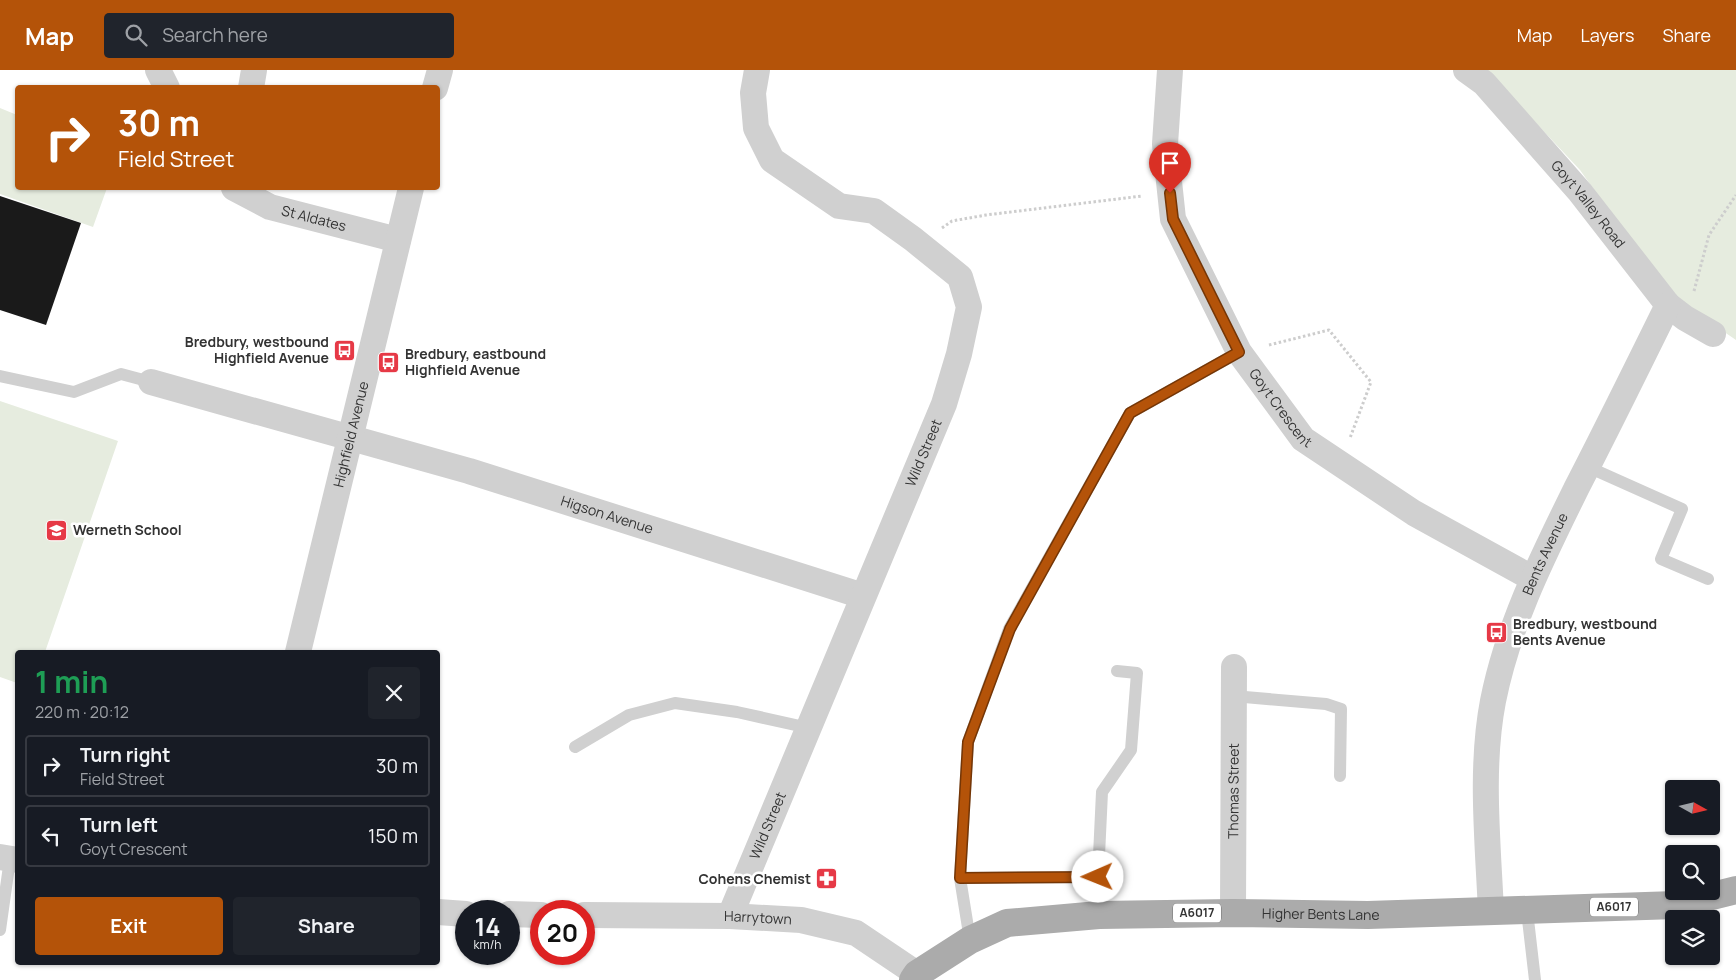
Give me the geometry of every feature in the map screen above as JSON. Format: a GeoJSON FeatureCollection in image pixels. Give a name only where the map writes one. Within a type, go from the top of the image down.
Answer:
{"type":"FeatureCollection","features":[{"type":"Feature","properties":{"kind":"main road","name":"Higher Bents Lane"},"geometry":{"type":"LineString","coordinates":[[915,977],[970,940],[1007,923],[1099,915],[1233,913],[1368,915],[1676,905],[1736,890]]}},
{"type":"Feature","properties":{"kind":"street"},"geometry":{"type":"LineString","coordinates":[[158,70],[166,85]]}},
{"type":"Feature","properties":{"kind":"street"},"geometry":{"type":"LineString","coordinates":[[252,85],[254,70]]}},
{"type":"Feature","properties":{"kind":"street"},"geometry":{"type":"LineString","coordinates":[[437,85],[440,70]]}},
{"type":"Feature","properties":{"kind":"street","name":"Wild Street"},"geometry":{"type":"LineString","coordinates":[[730,916],[944,404],[959,354],[969,306],[960,277],[919,243],[874,211],[839,206],[772,160],[756,128],[754,93],[757,70]]}},
{"type":"Feature","properties":{"kind":"street","name":"Goyt Crescent"},"geometry":{"type":"LineString","coordinates":[[1170,70],[1165,144],[1173,219],[1239,352],[1303,439],[1414,513],[1532,578]]}},
{"type":"Feature","properties":{"kind":"street","name":"Goyt Valley Road"},"geometry":{"type":"LineString","coordinates":[[1466,70],[1484,83],[1580,192],[1676,311],[1712,334]]}},
{"type":"Feature","properties":{"kind":"street","name":"St Aldates"},"geometry":{"type":"LineString","coordinates":[[238,190],[270,206],[398,240]]}},
{"type":"Feature","properties":{"kind":"street","name":"Highfield Avenue"},"geometry":{"type":"LineString","coordinates":[[298,650],[410,190]]}},
{"type":"Feature","properties":{"kind":"street","name":"Bents Avenue"},"geometry":{"type":"LineString","coordinates":[[1491,912],[1486,789],[1488,745],[1493,701],[1508,641],[1532,578],[1588,467],[1676,311]]}},
{"type":"Feature","properties":{"kind":"street","name":"Higson Avenue"},"geometry":{"type":"LineString","coordinates":[[151,382],[469,472],[863,596]]}},
{"type":"Feature","properties":{"kind":"street","name":"Thomas Street"},"geometry":{"type":"LineString","coordinates":[[1233,913],[1234,667]]}},
{"type":"Feature","properties":{"kind":"street"},"geometry":{"type":"LineString","coordinates":[[440,912],[455,913]]}},
{"type":"Feature","properties":{"kind":"street","name":"Harrytown"},"geometry":{"type":"LineString","coordinates":[[595,915],[730,916],[802,920],[856,933],[915,977]]}},
{"type":"Feature","properties":{"kind":"lane"},"geometry":{"type":"LineString","coordinates":[[970,940],[960,878],[968,742],[1010,629],[1130,413],[1239,352]]}},
{"type":"Feature","properties":{"kind":"lane"},"geometry":{"type":"LineString","coordinates":[[0,376],[74,392],[121,374],[151,382]]}},
{"type":"Feature","properties":{"kind":"lane"},"geometry":{"type":"LineString","coordinates":[[1588,467],[1682,508],[1661,559],[1708,579]]}},
{"type":"Feature","properties":{"kind":"lane"},"geometry":{"type":"LineString","coordinates":[[1099,915],[1098,877],[1102,792],[1131,750],[1137,673],[1117,671]]}},
{"type":"Feature","properties":{"kind":"lane"},"geometry":{"type":"LineString","coordinates":[[1233,696],[1326,704],[1342,709],[1340,776]]}},
{"type":"Feature","properties":{"kind":"lane"},"geometry":{"type":"LineString","coordinates":[[575,747],[629,715],[675,703],[737,712],[809,728]]}},
{"type":"Feature","properties":{"kind":"lane"},"geometry":{"type":"LineString","coordinates":[[0,930],[9,859]]}},
{"type":"Feature","properties":{"kind":"lane"},"geometry":{"type":"LineString","coordinates":[[960,878],[1098,877]]}},
{"type":"Feature","properties":{"kind":"lane"},"geometry":{"type":"LineString","coordinates":[[1527,911],[1536,980]]}},
{"type":"Feature","properties":{"kind":"path"},"geometry":{"type":"LineString","coordinates":[[919,243],[952,221],[986,215],[1170,193]]}},
{"type":"Feature","properties":{"kind":"path"},"geometry":{"type":"LineString","coordinates":[[1676,311],[1697,281],[1709,236],[1736,194]]}},
{"type":"Feature","properties":{"kind":"path"},"geometry":{"type":"LineString","coordinates":[[1239,352],[1328,330],[1371,382],[1341,464]]}},
{"type":"Feature","properties":{"kind":"shaded area"},"geometry":{"type":"Polygon","coordinates":[[[1483,70],[1736,70],[1736,340],[1667,293],[1580,170],[1505,90],[1483,70]]]}},
{"type":"Feature","properties":{"kind":"shaded area"},"geometry":{"type":"Polygon","coordinates":[[[0,108],[15,114],[15,190],[106,190],[93,227],[0,194],[0,108]]]}},
{"type":"Feature","properties":{"kind":"shaded area"},"geometry":{"type":"Polygon","coordinates":[[[0,401],[118,441],[46,650],[15,650],[15,682],[0,677],[0,401]]]}},
{"type":"Feature","properties":{"kind":"building"},"geometry":{"type":"Polygon","coordinates":[[[0,196],[81,223],[46,325],[0,310],[0,196]]]}},
{"type":"Feature","properties":{"kind":"place","name":"Bredbury, westbound Highfield Avenue"},"geometry":{"type":"Point","coordinates":[345,350]}},
{"type":"Feature","properties":{"kind":"place","name":"Bredbury, eastbound Highfield Avenue"},"geometry":{"type":"Point","coordinates":[389,362]}},
{"type":"Feature","properties":{"kind":"place","name":"Werneth School"},"geometry":{"type":"Point","coordinates":[57,530]}},
{"type":"Feature","properties":{"kind":"place","name":"Bredbury, westbound Bents Avenue"},"geometry":{"type":"Point","coordinates":[1497,632]}},
{"type":"Feature","properties":{"kind":"place","name":"Cohens Chemist"},"geometry":{"type":"Point","coordinates":[827,879]}},
{"type":"Feature","properties":{"kind":"route"},"geometry":{"type":"LineString","coordinates":[[1098,877],[960,878],[968,742],[1010,629],[1130,413],[1239,352],[1173,219],[1170,193]]}}]}
